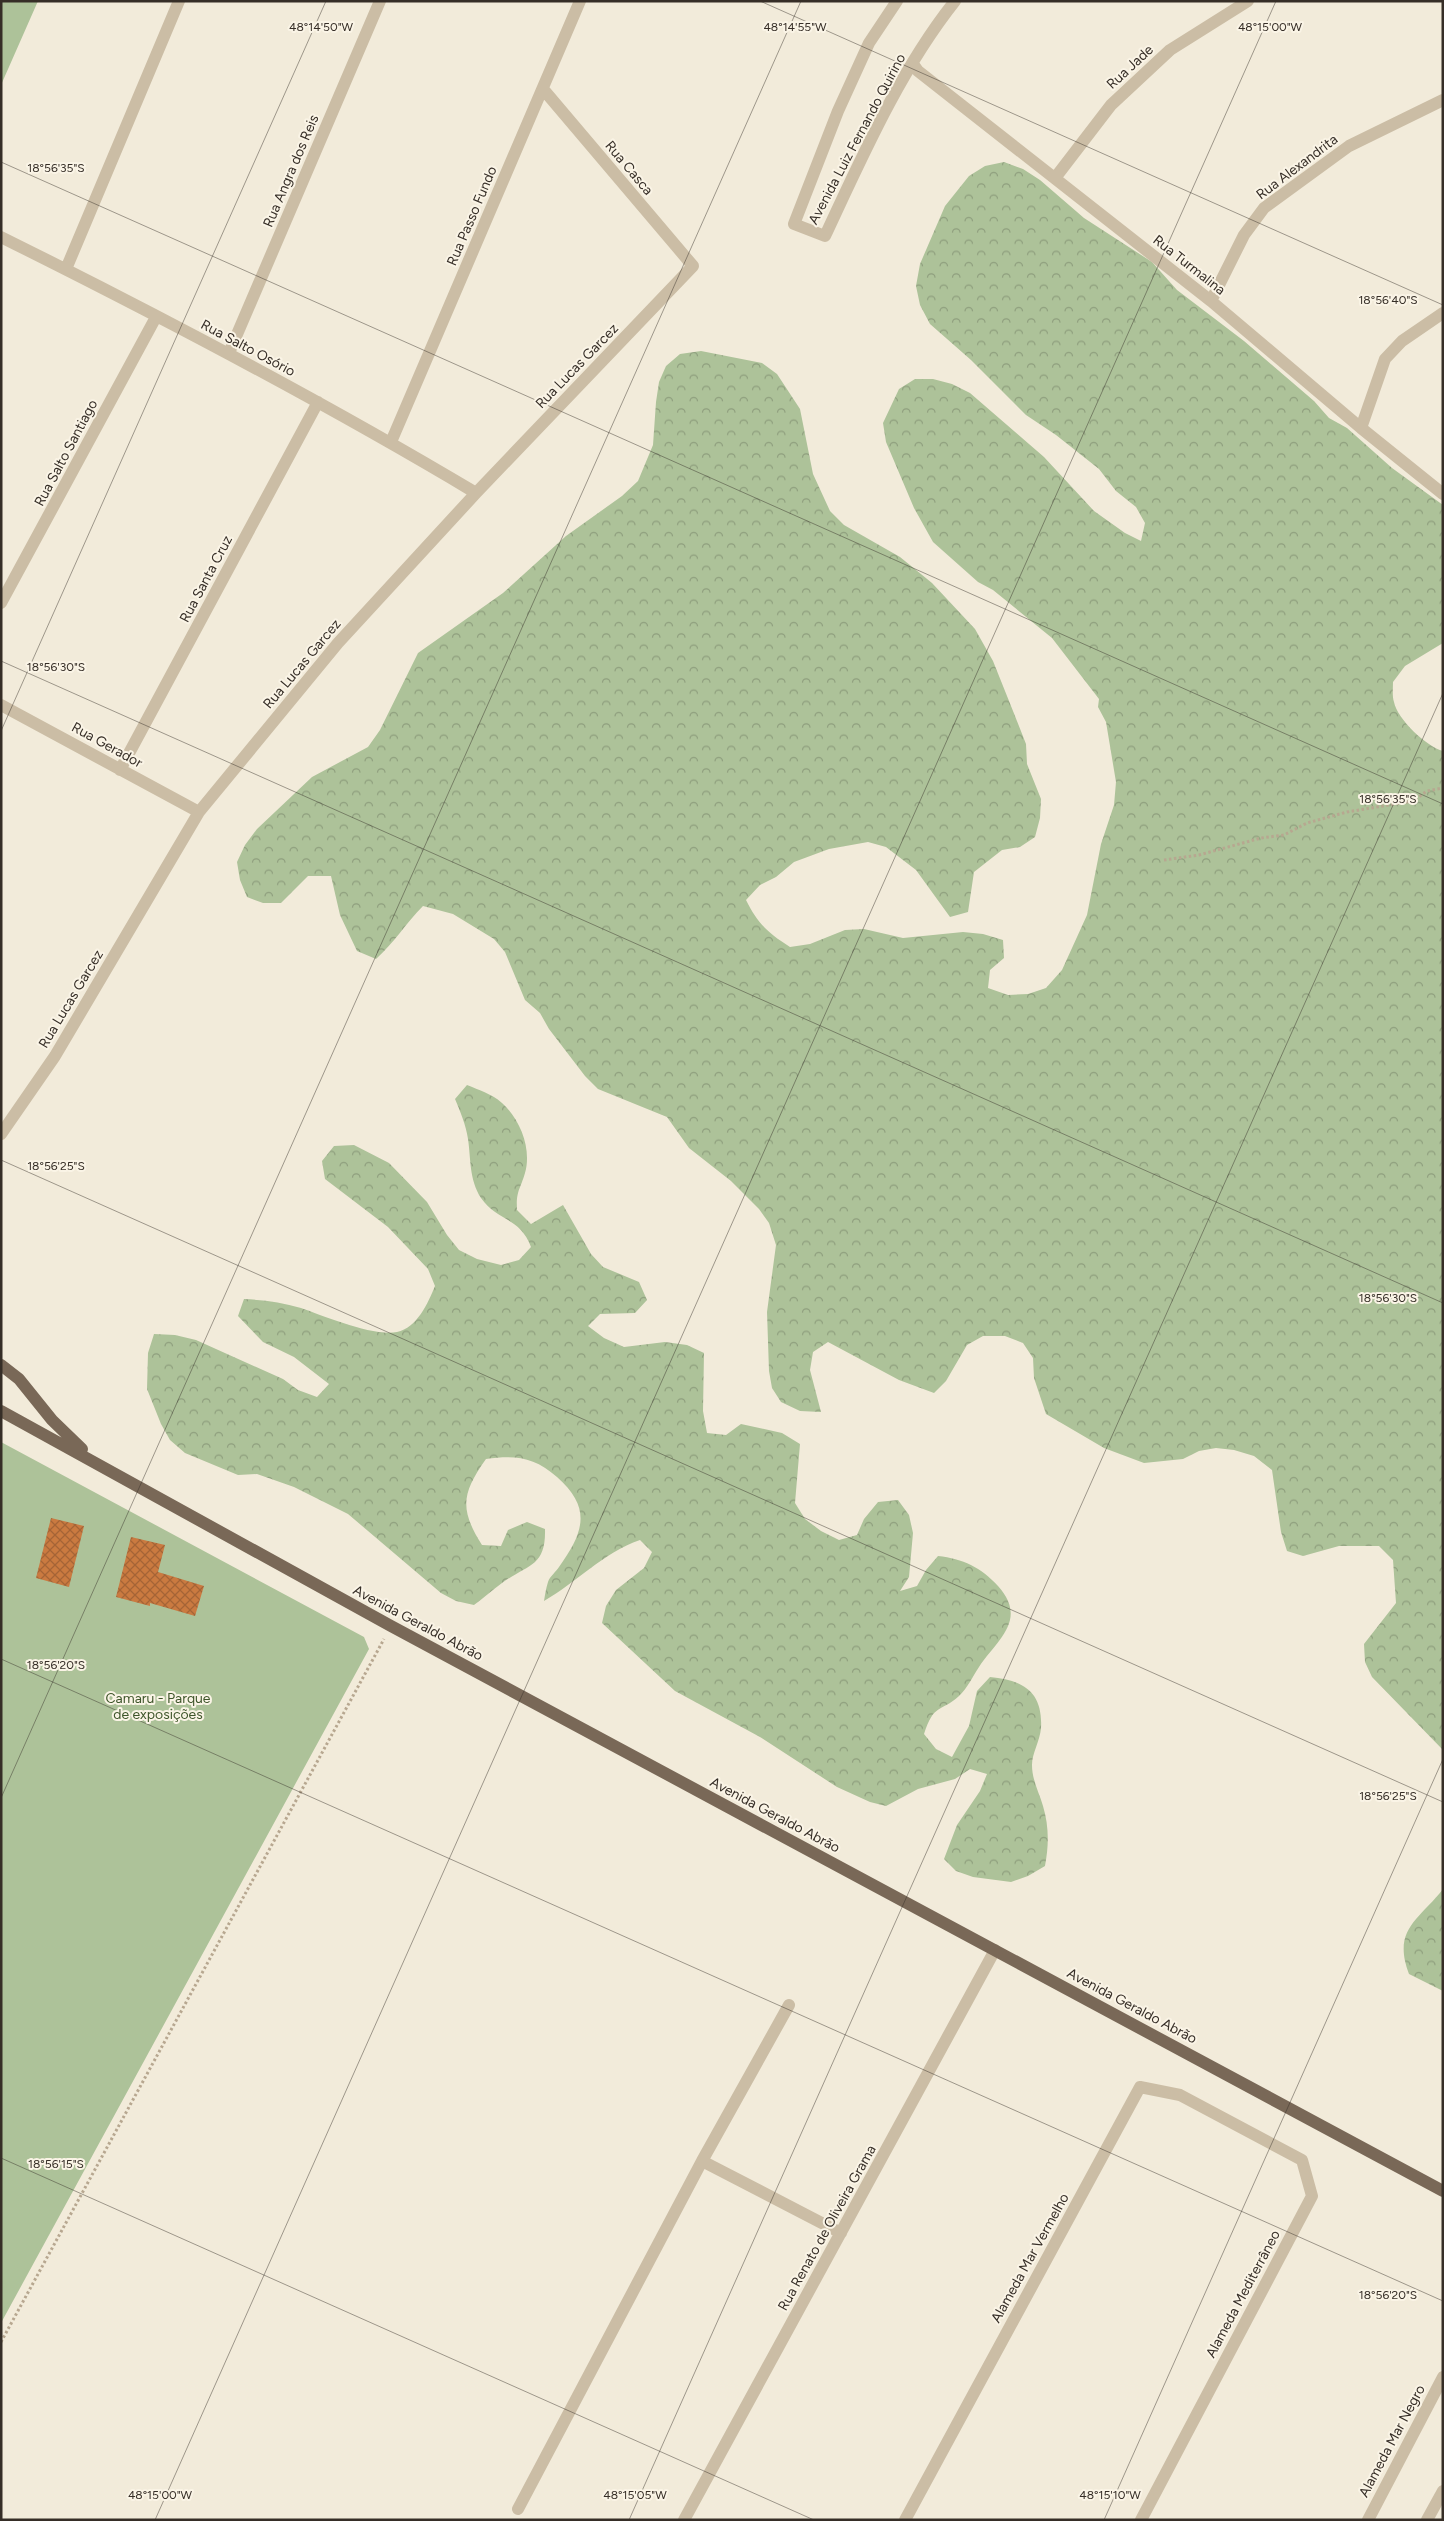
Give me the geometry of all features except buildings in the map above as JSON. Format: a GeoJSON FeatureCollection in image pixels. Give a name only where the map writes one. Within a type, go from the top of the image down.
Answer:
{"type":"FeatureCollection","features":[{"type":"Feature","properties":{"kind":"main road","name":"Avenida Geraldo Abrão"},"geometry":{"type":"LineString","coordinates":[[1,1365],[19,1379],[52,1420],[94,1462]]}},
{"type":"Feature","properties":{"kind":"main road","name":"Avenida Geraldo Abrão"},"geometry":{"type":"LineString","coordinates":[[1,1411],[391,1626],[1443,2191]]}},
{"type":"Feature","properties":{"kind":"street"},"geometry":{"type":"LineString","coordinates":[[66,269],[179,1]]}},
{"type":"Feature","properties":{"kind":"street","name":"Rua Angra dos Reis"},"geometry":{"type":"LineString","coordinates":[[229,354],[380,1]]}},
{"type":"Feature","properties":{"kind":"street","name":"Rua Passo Fundo"},"geometry":{"type":"LineString","coordinates":[[391,442],[580,1]]}},
{"type":"Feature","properties":{"kind":"street","name":"Avenida Luiz Fernando Quirino"},"geometry":{"type":"LineString","coordinates":[[897,1],[869,44],[838,111],[794,224],[825,236],[868,144],[932,30],[955,1]]}},
{"type":"Feature","properties":{"kind":"street","name":"Rua Jade"},"geometry":{"type":"LineString","coordinates":[[1055,178],[1111,105],[1170,50],[1248,1]]}},
{"type":"Feature","properties":{"kind":"street","name":"Rua Turmalina"},"geometry":{"type":"LineString","coordinates":[[913,64],[918,71],[1211,301],[1361,428],[1443,494]]}},
{"type":"Feature","properties":{"kind":"street","name":"Rua Casca"},"geometry":{"type":"LineString","coordinates":[[543,89],[693,266]]}},
{"type":"Feature","properties":{"kind":"street","name":"Rua Alexandrita"},"geometry":{"type":"LineString","coordinates":[[1211,301],[1239,242],[1264,208],[1349,146],[1443,100]]}},
{"type":"Feature","properties":{"kind":"street","name":"Rua Salto Osório"},"geometry":{"type":"LineString","coordinates":[[1,237],[229,354],[391,442],[476,493]]}},
{"type":"Feature","properties":{"kind":"street","name":"Rua Lucas Garcez"},"geometry":{"type":"LineString","coordinates":[[1,1134],[55,1056],[199,812],[338,643],[476,493],[693,266]]}},
{"type":"Feature","properties":{"kind":"street"},"geometry":{"type":"LineString","coordinates":[[1361,428],[1385,359],[1402,341],[1443,313]]}},
{"type":"Feature","properties":{"kind":"street","name":"Rua Salto Santiago"},"geometry":{"type":"LineString","coordinates":[[1,603],[156,317]]}},
{"type":"Feature","properties":{"kind":"street","name":"Rua Santa Cruz"},"geometry":{"type":"LineString","coordinates":[[120,770],[318,402]]}},
{"type":"Feature","properties":{"kind":"street","name":"Rua Gerador"},"geometry":{"type":"LineString","coordinates":[[1,705],[199,812]]}},
{"type":"Feature","properties":{"kind":"street","name":"Rua Renato de Oliveira Grama"},"geometry":{"type":"LineString","coordinates":[[684,2520],[995,1950]]}},
{"type":"Feature","properties":{"kind":"street"},"geometry":{"type":"LineString","coordinates":[[518,2508],[702,2161],[789,2005]]}},
{"type":"Feature","properties":{"kind":"street","name":"Alameda Mar Vermelho"},"geometry":{"type":"LineString","coordinates":[[904,2520],[1140,2088],[1180,2095],[1222,2117]]}},
{"type":"Feature","properties":{"kind":"street","name":"Alameda Mediterrâneo"},"geometry":{"type":"LineString","coordinates":[[1141,2520],[1312,2196],[1302,2160],[1222,2117]]}},
{"type":"Feature","properties":{"kind":"street"},"geometry":{"type":"LineString","coordinates":[[702,2161],[841,2233]]}},
{"type":"Feature","properties":{"kind":"street","name":"Alameda Mar Negro"},"geometry":{"type":"LineString","coordinates":[[1368,2520],[1443,2377]]}},
{"type":"Feature","properties":{"kind":"street"},"geometry":{"type":"LineString","coordinates":[[1427,2520],[1443,2491]]}},
{"type":"Feature","properties":{"kind":"path"},"geometry":{"type":"LineString","coordinates":[[1164,860],[1200,855],[1261,838],[1284,835],[1307,823],[1347,812],[1413,801],[1427,791],[1443,788]]}},
{"type":"Feature","properties":{"kind":"path"},"geometry":{"type":"LineString","coordinates":[[1,2342],[391,1626]]}},
{"type":"Feature","properties":{"kind":"green space"},"geometry":{"type":"Polygon","coordinates":[[[1,1],[38,1],[1,85],[1,1]]]}},
{"type":"Feature","properties":{"kind":"green space"},"geometry":{"type":"Polygon","coordinates":[[[1004,162],[1023,169],[1040,180],[1084,218],[1152,262],[1177,290],[1244,341],[1314,401],[1329,418],[1347,428],[1392,468],[1443,505],[1443,643],[1405,666],[1393,682],[1393,700],[1396,709],[1407,724],[1429,744],[1443,751],[1443,1750],[1372,1677],[1365,1662],[1364,1644],[1396,1603],[1393,1560],[1379,1546],[1339,1546],[1303,1556],[1287,1551],[1281,1532],[1272,1470],[1254,1456],[1234,1450],[1216,1448],[1199,1451],[1183,1459],[1144,1463],[1104,1448],[1046,1414],[1034,1378],[1033,1358],[1023,1343],[1005,1336],[983,1336],[967,1345],[946,1381],[934,1393],[899,1380],[828,1342],[813,1352],[810,1370],[821,1412],[800,1411],[781,1402],[772,1388],[769,1371],[767,1312],[776,1245],[769,1223],[759,1209],[731,1181],[689,1148],[667,1117],[598,1089],[585,1076],[549,1029],[540,1013],[525,1000],[505,952],[494,939],[453,914],[423,906],[376,959],[357,951],[340,915],[331,876],[308,876],[281,903],[263,903],[247,897],[240,880],[237,862],[245,845],[257,829],[312,777],[368,747],[380,730],[418,653],[503,593],[566,536],[622,496],[638,481],[653,445],[659,382],[666,366],[680,354],[701,351],[762,363],[777,374],[800,409],[813,474],[830,511],[844,525],[900,557],[932,583],[975,629],[993,661],[1026,744],[1027,764],[1041,799],[1040,818],[1035,837],[1020,847],[1002,850],[974,872],[968,912],[950,917],[916,870],[886,847],[868,842],[829,849],[794,862],[776,877],[760,885],[746,900],[750,908],[764,927],[790,947],[810,944],[845,930],[864,929],[903,938],[963,932],[983,934],[1003,940],[1004,958],[990,970],[988,988],[1008,995],[1028,994],[1046,988],[1062,970],[1087,915],[1101,844],[1114,805],[1116,782],[1106,722],[1098,707],[1099,699],[1052,638],[993,590],[978,582],[933,542],[914,508],[886,442],[883,423],[899,389],[915,379],[933,379],[952,384],[970,393],[1044,457],[1094,511],[1125,533],[1141,541],[1145,523],[1136,507],[1116,491],[1099,469],[1056,435],[1026,415],[971,360],[930,324],[920,305],[916,286],[920,264],[945,206],[969,176],[985,166],[1004,162]]]}},
{"type":"Feature","properties":{"kind":"green space"},"geometry":{"type":"Polygon","coordinates":[[[467,1085],[490,1095],[502,1103],[514,1117],[523,1135],[526,1145],[527,1164],[518,1194],[517,1210],[531,1224],[563,1205],[591,1254],[603,1267],[639,1282],[647,1300],[635,1313],[600,1314],[588,1326],[604,1338],[624,1347],[665,1342],[687,1345],[704,1353],[703,1411],[707,1433],[726,1435],[741,1424],[782,1433],[800,1444],[795,1503],[805,1519],[821,1531],[839,1540],[857,1535],[864,1519],[878,1502],[898,1500],[909,1515],[913,1533],[909,1577],[900,1591],[917,1586],[926,1570],[938,1556],[956,1559],[978,1569],[992,1579],[1007,1598],[1010,1619],[1007,1629],[962,1693],[934,1713],[924,1734],[936,1749],[952,1757],[969,1726],[977,1691],[990,1677],[1013,1681],[1029,1690],[1039,1705],[1041,1716],[1041,1728],[1033,1756],[1032,1770],[1043,1806],[1047,1828],[1048,1843],[1045,1866],[1028,1876],[1011,1882],[973,1877],[956,1871],[944,1859],[957,1825],[980,1791],[987,1774],[970,1769],[955,1779],[918,1789],[886,1806],[870,1802],[837,1787],[760,1737],[675,1691],[602,1623],[606,1606],[616,1590],[644,1568],[652,1552],[640,1540],[614,1552],[544,1601],[549,1580],[568,1554],[579,1531],[580,1510],[576,1499],[568,1488],[549,1470],[532,1461],[507,1457],[486,1459],[472,1482],[466,1501],[467,1511],[482,1545],[501,1546],[508,1530],[527,1522],[545,1529],[545,1541],[539,1558],[474,1605],[456,1601],[441,1593],[348,1514],[294,1487],[257,1474],[238,1475],[185,1453],[170,1440],[161,1424],[147,1389],[148,1353],[154,1334],[175,1335],[196,1340],[283,1379],[298,1390],[317,1397],[329,1384],[294,1357],[263,1342],[238,1316],[244,1299],[287,1304],[349,1325],[387,1333],[404,1330],[410,1326],[425,1307],[435,1286],[428,1269],[388,1227],[325,1179],[322,1161],[334,1146],[354,1145],[389,1163],[427,1202],[447,1235],[459,1250],[477,1259],[501,1265],[519,1260],[531,1247],[526,1237],[515,1224],[487,1205],[474,1184],[466,1129],[455,1099],[467,1085]]]}},
{"type":"Feature","properties":{"kind":"green space","name":"Camaru - Parque de exposições"},"geometry":{"type":"Polygon","coordinates":[[[1,1442],[364,1637],[369,1649],[1,2323],[1,1442]]]}},
{"type":"Feature","properties":{"kind":"green space"},"geometry":{"type":"Polygon","coordinates":[[[1443,1889],[1443,1991],[1409,1974],[1404,1946],[1411,1926],[1443,1889]]]}}]}
